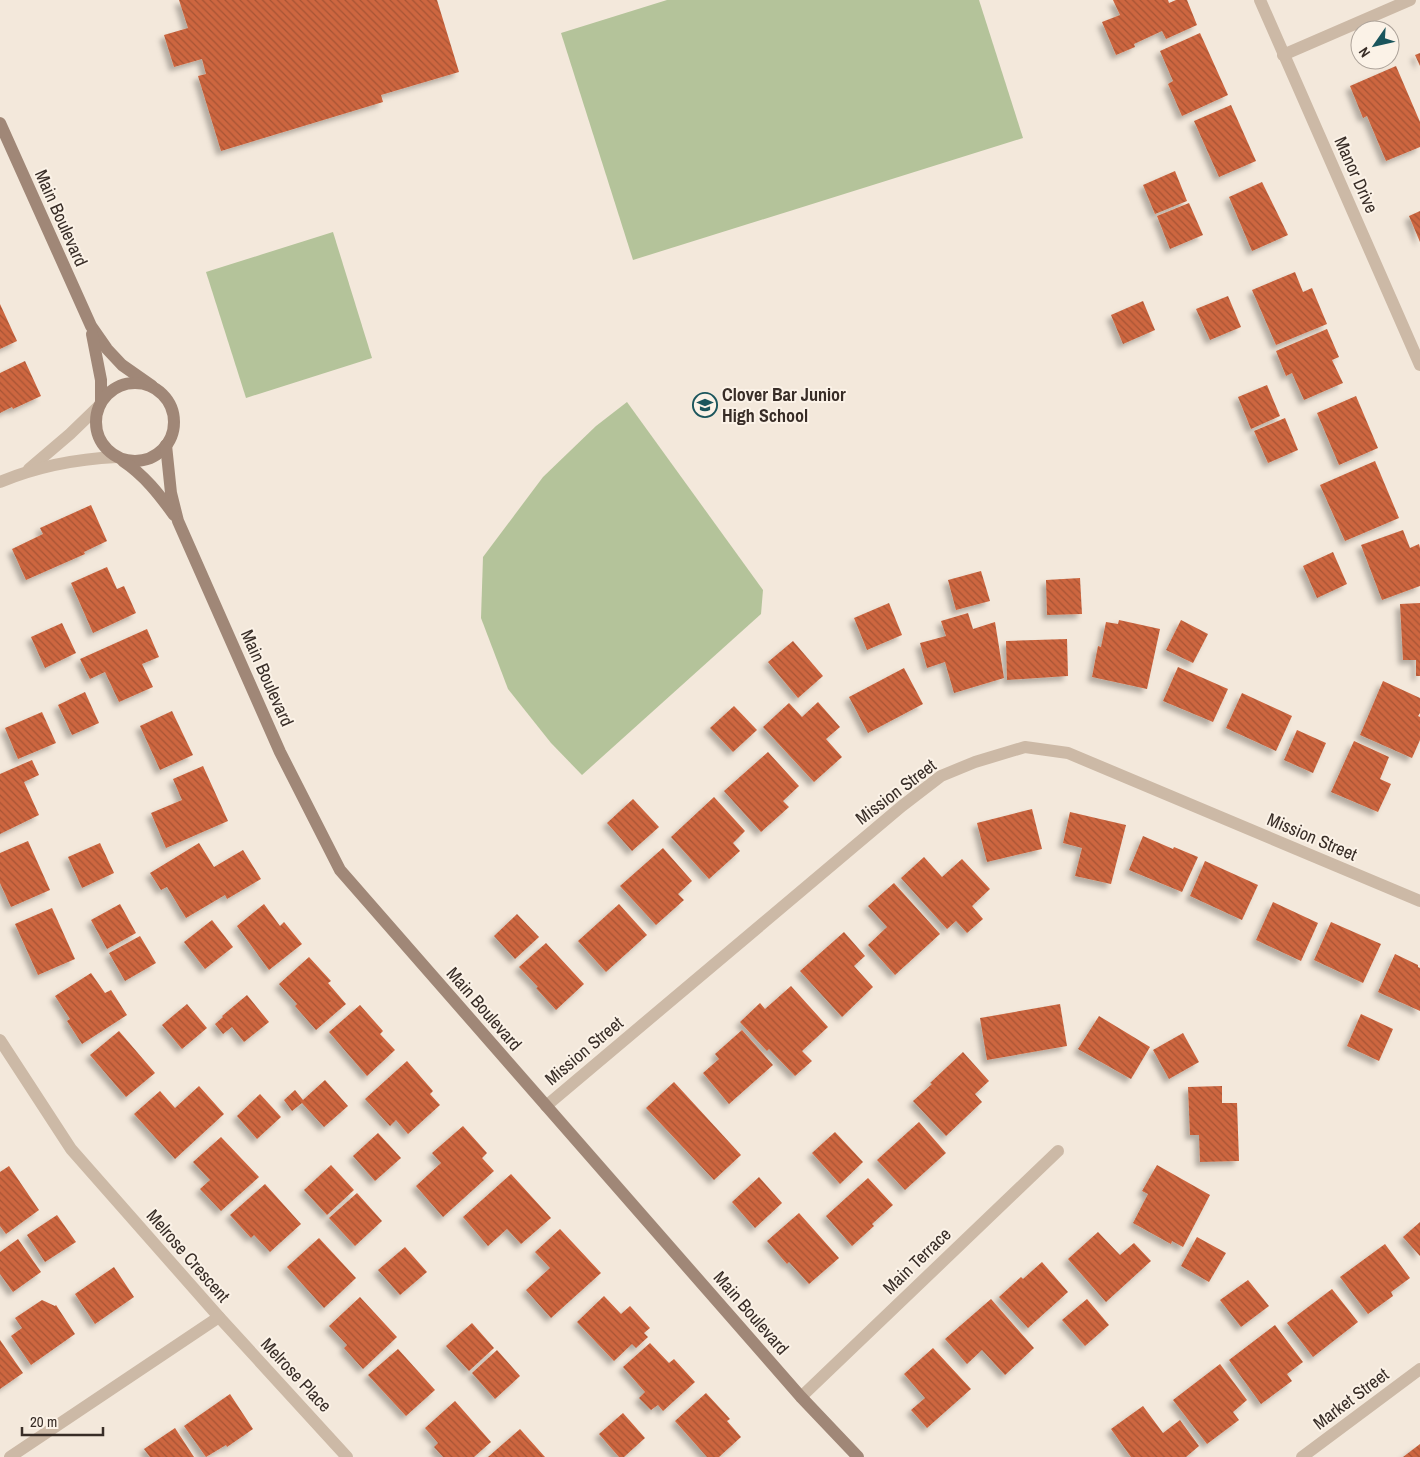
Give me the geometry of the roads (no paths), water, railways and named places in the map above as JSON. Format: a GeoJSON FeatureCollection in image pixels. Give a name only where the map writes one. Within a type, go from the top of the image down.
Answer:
{"type":"FeatureCollection","features":[{"type":"Feature","properties":{"kind":"street","name":"Manor Drive"},"geometry":{"type":"LineString","coordinates":[[1260,0],[1420,365]]}},
{"type":"Feature","properties":{"kind":"street"},"geometry":{"type":"LineString","coordinates":[[1283,55],[1410,0]]}},
{"type":"Feature","properties":{"kind":"street","name":"Main Boulevard"},"geometry":{"type":"LineString","coordinates":[[0,123],[91,326],[107,349],[122,365],[161,393],[169,402],[173,412],[174,424],[172,435],[166,445],[171,494],[178,521],[280,752],[340,870],[801,1397],[858,1457]]}},
{"type":"Feature","properties":{"kind":"street","name":"Main Boulevard"},"geometry":{"type":"LineString","coordinates":[[91,326],[101,380],[100,403],[96,412],[95,423],[97,434],[109,452],[135,469],[148,482],[178,521]]}},
{"type":"Feature","properties":{"kind":"street"},"geometry":{"type":"LineString","coordinates":[[27,471],[70,434],[108,392],[118,386],[129,383],[141,383],[152,386]]}},
{"type":"Feature","properties":{"kind":"street"},"geometry":{"type":"LineString","coordinates":[[0,482],[27,471],[93,458],[118,457],[132,461],[145,460],[157,454],[166,445]]}},
{"type":"Feature","properties":{"kind":"street","name":"Mission Street"},"geometry":{"type":"LineString","coordinates":[[546,1106],[879,825],[941,776],[976,762],[1025,747],[1068,753],[1420,901]]}},
{"type":"Feature","properties":{"kind":"street","name":"Melrose Crescent"},"geometry":{"type":"LineString","coordinates":[[0,1040],[71,1149],[219,1317],[10,1457]]}},
{"type":"Feature","properties":{"kind":"street","name":"Main Terrace"},"geometry":{"type":"LineString","coordinates":[[801,1397],[1058,1151]]}},
{"type":"Feature","properties":{"kind":"street","name":"Melrose Place"},"geometry":{"type":"LineString","coordinates":[[219,1317],[347,1457]]}},
{"type":"Feature","properties":{"kind":"street","name":"Market Street"},"geometry":{"type":"LineString","coordinates":[[1302,1457],[1420,1369]]}},
{"type":"Feature","properties":{"kind":"place","name":"Clover Bar Junior High School"},"geometry":{"type":"Point","coordinates":[705,405]}}]}
